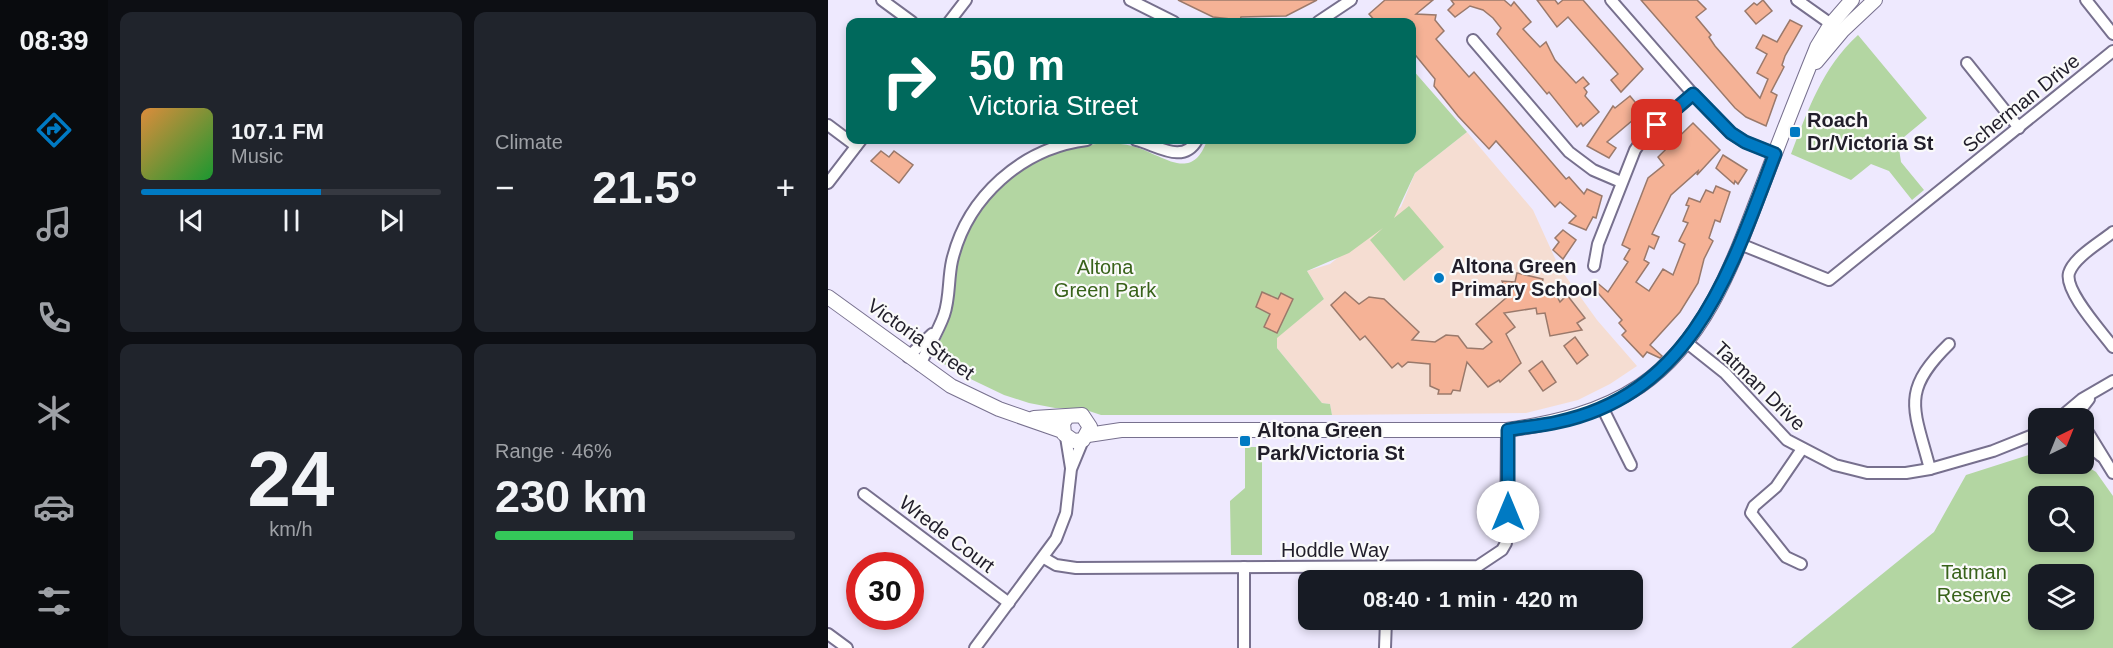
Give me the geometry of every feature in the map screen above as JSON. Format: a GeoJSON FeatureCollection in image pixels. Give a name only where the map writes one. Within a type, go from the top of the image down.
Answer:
{"type":"FeatureCollection","features":[{"type":"Feature","properties":{"kind":"street"},"geometry":{"type":"LineString","coordinates":[[882,0],[907,18]]}},
{"type":"Feature","properties":{"kind":"street"},"geometry":{"type":"LineString","coordinates":[[953,18],[966,0]]}},
{"type":"Feature","properties":{"kind":"street"},"geometry":{"type":"LineString","coordinates":[[1130,0],[1145,4],[1168,18]]}},
{"type":"Feature","properties":{"kind":"street"},"geometry":{"type":"LineString","coordinates":[[1324,18],[1351,0]]}},
{"type":"Feature","properties":{"kind":"street"},"geometry":{"type":"LineString","coordinates":[[1611,0],[1693,94],[1731,133],[1745,142],[1775,154]]}},
{"type":"Feature","properties":{"kind":"street"},"geometry":{"type":"LineString","coordinates":[[1797,0],[1837,27]]}},
{"type":"Feature","properties":{"kind":"street"},"geometry":{"type":"LineString","coordinates":[[1837,27],[1852,0]]}},
{"type":"Feature","properties":{"kind":"street"},"geometry":{"type":"LineString","coordinates":[[1064,434],[1074,441],[1086,432],[1121,430],[1508,430],[1559,422],[1602,407],[1641,385],[1672,359],[1700,326],[1723,284],[1740,244],[1817,47],[1837,27],[1875,0]]}},
{"type":"Feature","properties":{"kind":"street"},"geometry":{"type":"LineString","coordinates":[[2086,0],[2113,34]]}},
{"type":"Feature","properties":{"kind":"street"},"geometry":{"type":"LineString","coordinates":[[1473,40],[1569,152],[1593,170],[1621,182]]}},
{"type":"Feature","properties":{"kind":"street","name":"Scherman Drive"},"geometry":{"type":"LineString","coordinates":[[1740,244],[1829,280],[2113,51]]}},
{"type":"Feature","properties":{"kind":"street"},"geometry":{"type":"LineString","coordinates":[[1967,63],[2019,128]]}},
{"type":"Feature","properties":{"kind":"street"},"geometry":{"type":"LineString","coordinates":[[1593,266],[1598,243],[1621,182],[1644,137],[1693,94]]}},
{"type":"Feature","properties":{"kind":"street"},"geometry":{"type":"LineString","coordinates":[[828,125],[846,135]]}},
{"type":"Feature","properties":{"kind":"street"},"geometry":{"type":"LineString","coordinates":[[828,183],[858,144]]}},
{"type":"Feature","properties":{"kind":"street"},"geometry":{"type":"LineString","coordinates":[[914,361],[938,327],[946,310],[952,260],[964,228],[975,210],[988,192],[1010,172],[1055,144]]}},
{"type":"Feature","properties":{"kind":"street"},"geometry":{"type":"LineString","coordinates":[[1148,144],[1178,154],[1189,150],[1194,144]]}},
{"type":"Feature","properties":{"kind":"street"},"geometry":{"type":"LineString","coordinates":[[2113,232],[2076,262],[2069,273],[2070,289],[2113,347]]}},
{"type":"Feature","properties":{"kind":"street","name":"Victoria Street"},"geometry":{"type":"LineString","coordinates":[[828,297],[914,361],[967,395],[1064,434]]}},
{"type":"Feature","properties":{"kind":"street","name":"Tatman Drive"},"geometry":{"type":"LineString","coordinates":[[1686,342],[1725,373],[1787,440],[1835,465],[1867,473],[1906,473],[1930,469],[1993,451],[2028,437]]}},
{"type":"Feature","properties":{"kind":"street"},"geometry":{"type":"LineString","coordinates":[[1930,469],[1917,420],[1915,401],[1917,383],[1928,365],[1949,344]]}},
{"type":"Feature","properties":{"kind":"street"},"geometry":{"type":"LineString","coordinates":[[2071,408],[2113,381]]}},
{"type":"Feature","properties":{"kind":"street"},"geometry":{"type":"LineString","coordinates":[[2082,408],[2093,394]]}},
{"type":"Feature","properties":{"kind":"street"},"geometry":{"type":"LineString","coordinates":[[1602,407],[1631,465]]}},
{"type":"Feature","properties":{"kind":"street"},"geometry":{"type":"LineString","coordinates":[[975,648],[1056,539],[1066,513],[1071,469],[1086,432],[1078,414],[1068,416],[1063,423],[1071,469]]}},
{"type":"Feature","properties":{"kind":"street","name":"Victoria Street"},"geometry":{"type":"LineString","coordinates":[[1029,418],[1068,416]]}},
{"type":"Feature","properties":{"kind":"street","name":"Hoddle Way"},"geometry":{"type":"LineString","coordinates":[[1044,558],[1056,565],[1076,568],[1478,566],[1502,550],[1508,534],[1508,430]]}},
{"type":"Feature","properties":{"kind":"street"},"geometry":{"type":"LineString","coordinates":[[2094,440],[2113,473]]}},
{"type":"Feature","properties":{"kind":"street","name":"Tatman Drive"},"geometry":{"type":"LineString","coordinates":[[2018,441],[2028,441]]}},
{"type":"Feature","properties":{"kind":"street"},"geometry":{"type":"LineString","coordinates":[[1801,564],[1786,557],[1751,513],[1754,506],[1776,487],[1802,449]]}},
{"type":"Feature","properties":{"kind":"street"},"geometry":{"type":"LineString","coordinates":[[2094,450],[2104,458]]}},
{"type":"Feature","properties":{"kind":"street","name":"Wrede Court"},"geometry":{"type":"LineString","coordinates":[[864,494],[1009,603]]}},
{"type":"Feature","properties":{"kind":"street"},"geometry":{"type":"LineString","coordinates":[[1244,567],[1244,648]]}},
{"type":"Feature","properties":{"kind":"street"},"geometry":{"type":"LineString","coordinates":[[1385,648],[1386,630]]}},
{"type":"Feature","properties":{"kind":"street"},"geometry":{"type":"LineString","coordinates":[[828,634],[847,648]]}},
{"type":"Feature","properties":{"kind":"shaded area","name":"Altona Green Primary School"},"geometry":{"type":"Polygon","coordinates":[[[1467,132],[1533,210],[1559,267],[1597,320],[1637,366],[1610,384],[1578,400],[1526,413],[1332,415],[1330,404],[1322,403],[1277,348],[1276,338],[1324,299],[1307,271],[1330,264],[1401,207],[1415,173],[1467,132]]]}},
{"type":"Feature","properties":{"kind":"green space"},"geometry":{"type":"Polygon","coordinates":[[[1858,35],[1927,118],[1898,142],[1901,162],[1924,190],[1912,200],[1889,171],[1871,164],[1851,180],[1791,154],[1817,90],[1835,61],[1858,35]]]}},
{"type":"Feature","properties":{"kind":"green space","name":"Altona Green Park"},"geometry":{"type":"Polygon","coordinates":[[[1416,74],[1467,132],[1415,173],[1394,218],[1409,206],[1444,247],[1404,281],[1370,240],[1383,228],[1349,253],[1307,271],[1324,299],[1277,338],[1277,348],[1322,403],[1330,404],[1332,415],[1101,415],[1083,409],[1055,408],[1029,403],[1004,395],[956,372],[935,358],[934,353],[951,311],[956,270],[965,240],[982,209],[1006,183],[1020,172],[1051,155],[1091,144],[1132,146],[1184,164],[1193,161],[1201,153],[1205,144],[1416,144],[1416,74]]]}},
{"type":"Feature","properties":{"kind":"green space"},"geometry":{"type":"Polygon","coordinates":[[[1245,447],[1262,447],[1262,555],[1231,555],[1230,501],[1245,488],[1245,447]]]}},
{"type":"Feature","properties":{"kind":"green space","name":"Tatman Reserve"},"geometry":{"type":"Polygon","coordinates":[[[2028,455],[2028,474],[2094,474],[2094,471],[2096,472],[2113,496],[2113,648],[1791,648],[1934,532],[1966,475],[2028,455]]]}},
{"type":"Feature","properties":{"kind":"building"},"geometry":{"type":"Polygon","coordinates":[[[1178,0],[1317,0],[1286,16],[1213,17],[1178,0]]]}},
{"type":"Feature","properties":{"kind":"building"},"geometry":{"type":"Polygon","coordinates":[[[1385,0],[1433,0],[1416,14],[1436,15],[1435,20],[1444,31],[1436,39],[1469,77],[1474,72],[1566,179],[1569,177],[1584,194],[1587,189],[1602,196],[1596,218],[1593,217],[1586,230],[1569,223],[1576,216],[1560,202],[1555,207],[1496,141],[1489,149],[1458,116],[1434,86],[1435,79],[1416,56],[1416,18],[1372,18],[1369,14],[1385,0]]]}},
{"type":"Feature","properties":{"kind":"building"},"geometry":{"type":"Polygon","coordinates":[[[1451,0],[1504,0],[1511,6],[1514,2],[1531,22],[1523,29],[1540,47],[1546,42],[1555,60],[1576,83],[1583,77],[1589,84],[1584,88],[1587,92],[1585,96],[1599,112],[1583,126],[1581,123],[1577,127],[1497,34],[1501,28],[1493,18],[1483,10],[1470,6],[1455,17],[1448,10],[1454,4],[1451,0]]]}},
{"type":"Feature","properties":{"kind":"building"},"geometry":{"type":"Polygon","coordinates":[[[1537,0],[1555,0],[1558,4],[1563,0],[1583,0],[1643,69],[1621,92],[1611,80],[1618,74],[1568,17],[1557,27],[1537,0]]]}},
{"type":"Feature","properties":{"kind":"building"},"geometry":{"type":"Polygon","coordinates":[[[1641,0],[1697,0],[1706,9],[1696,17],[1711,35],[1709,37],[1715,46],[1760,98],[1768,79],[1757,73],[1767,54],[1756,48],[1763,35],[1777,42],[1790,20],[1802,26],[1785,56],[1782,65],[1784,67],[1771,92],[1777,95],[1766,126],[1746,117],[1735,108],[1641,0]]]}},
{"type":"Feature","properties":{"kind":"building"},"geometry":{"type":"Polygon","coordinates":[[[1763,0],[1772,11],[1756,24],[1745,11],[1754,3],[1757,5],[1763,0]]]}},
{"type":"Feature","properties":{"kind":"building"},"geometry":{"type":"Polygon","coordinates":[[[1630,96],[1640,108],[1637,111],[1640,114],[1607,142],[1616,148],[1609,158],[1587,146],[1613,106],[1615,108],[1630,96]]]}},
{"type":"Feature","properties":{"kind":"building"},"geometry":{"type":"Polygon","coordinates":[[[1693,123],[1720,150],[1697,175],[1698,171],[1671,195],[1652,234],[1659,237],[1654,249],[1649,246],[1644,260],[1649,263],[1636,282],[1649,291],[1663,269],[1673,275],[1685,244],[1679,241],[1688,223],[1683,221],[1689,206],[1686,205],[1689,198],[1700,202],[1706,190],[1713,193],[1716,186],[1730,192],[1720,222],[1715,220],[1709,238],[1713,241],[1704,259],[1698,283],[1680,312],[1650,345],[1662,356],[1660,358],[1647,352],[1643,357],[1622,335],[1626,331],[1619,323],[1622,320],[1591,285],[1595,281],[1608,292],[1628,262],[1624,259],[1630,249],[1622,245],[1648,178],[1664,165],[1658,157],[1693,123]]]}},
{"type":"Feature","properties":{"kind":"building"},"geometry":{"type":"Polygon","coordinates":[[[881,151],[889,157],[894,151],[913,165],[899,183],[871,161],[881,151]]]}},
{"type":"Feature","properties":{"kind":"building"},"geometry":{"type":"Polygon","coordinates":[[[1723,155],[1747,170],[1738,184],[1735,181],[1734,184],[1716,168],[1723,155]]]}},
{"type":"Feature","properties":{"kind":"building"},"geometry":{"type":"Polygon","coordinates":[[[1563,230],[1576,240],[1563,259],[1553,250],[1559,242],[1555,238],[1563,230]]]}},
{"type":"Feature","properties":{"kind":"building"},"geometry":{"type":"Polygon","coordinates":[[[1517,273],[1543,279],[1541,289],[1554,291],[1560,302],[1567,295],[1585,318],[1577,323],[1582,330],[1550,336],[1545,313],[1537,314],[1536,308],[1504,313],[1515,327],[1506,334],[1521,363],[1500,382],[1499,380],[1488,387],[1467,362],[1460,391],[1453,390],[1451,394],[1438,394],[1439,390],[1430,386],[1430,364],[1408,362],[1402,367],[1398,363],[1392,368],[1365,336],[1360,340],[1331,305],[1345,292],[1359,304],[1369,297],[1384,299],[1419,332],[1412,340],[1435,342],[1446,335],[1458,336],[1467,348],[1483,349],[1492,342],[1476,324],[1507,297],[1502,281],[1515,282],[1517,273]]]}},
{"type":"Feature","properties":{"kind":"building"},"geometry":{"type":"Polygon","coordinates":[[[1262,292],[1278,299],[1281,293],[1293,299],[1277,333],[1264,327],[1270,314],[1256,307],[1262,292]]]}},
{"type":"Feature","properties":{"kind":"building"},"geometry":{"type":"Polygon","coordinates":[[[1575,337],[1588,355],[1577,364],[1564,346],[1575,337]]]}},
{"type":"Feature","properties":{"kind":"building"},"geometry":{"type":"Polygon","coordinates":[[[1542,361],[1556,382],[1543,391],[1529,371],[1542,361]]]}},
{"type":"Feature","properties":{"kind":"place","name":"Roach Dr/Victoria St"},"geometry":{"type":"Point","coordinates":[1795,132]}},
{"type":"Feature","properties":{"kind":"place","name":"Altona Green Primary School"},"geometry":{"type":"Point","coordinates":[1439,278]}},
{"type":"Feature","properties":{"kind":"place","name":"Altona Green Park/Victoria St"},"geometry":{"type":"Point","coordinates":[1245,441]}},
{"type":"Feature","properties":{"kind":"route"},"geometry":{"type":"LineString","coordinates":[[1508,512],[1508,430],[1559,422],[1602,407],[1641,385],[1672,359],[1700,326],[1723,284],[1775,154],[1745,142],[1731,133],[1693,94],[1657,125]]}}]}
